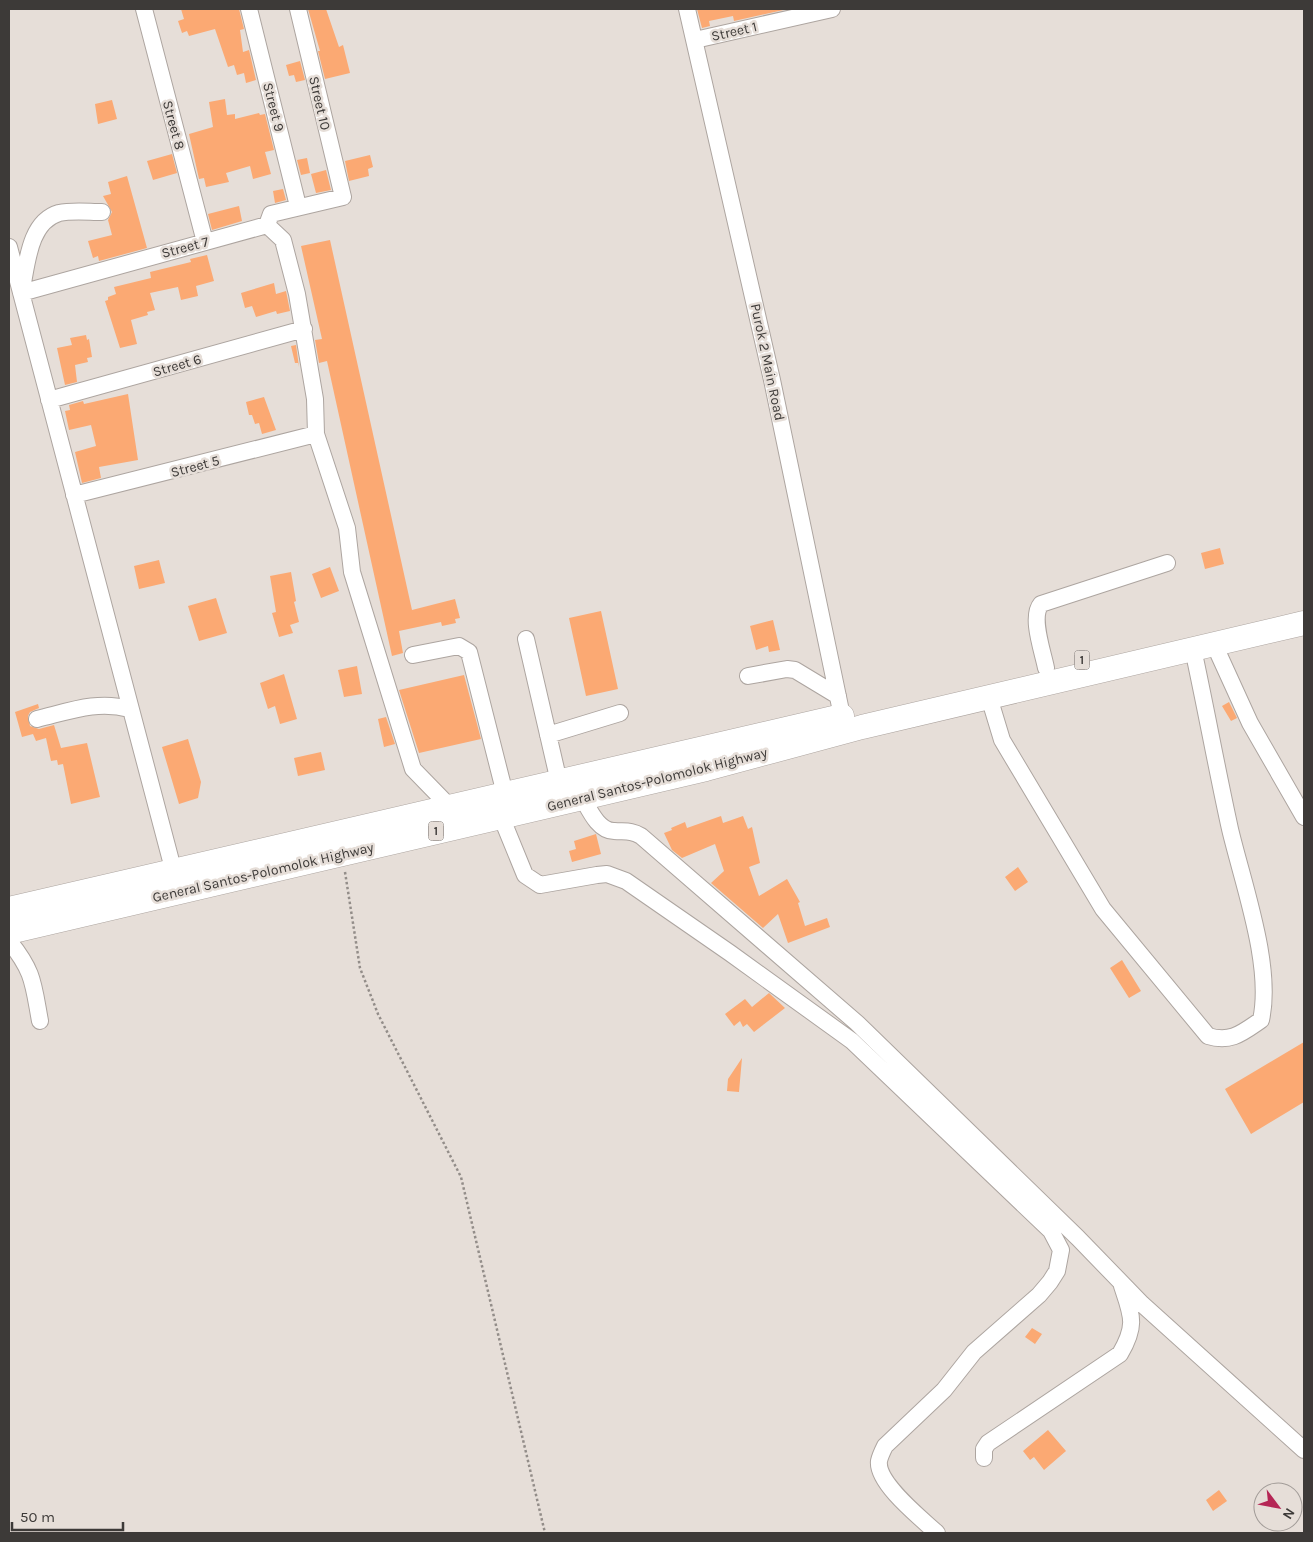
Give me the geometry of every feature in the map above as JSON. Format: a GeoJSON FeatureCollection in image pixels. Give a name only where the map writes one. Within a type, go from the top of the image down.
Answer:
{"type":"FeatureCollection","features":[{"type":"Feature","properties":{"kind":"highway","name":"1"},"geometry":{"type":"LineString","coordinates":[[9,909],[177,881],[450,807],[500,803],[560,782],[840,706],[1046,668],[1304,608]]}},
{"type":"Feature","properties":{"kind":"highway","name":"General Santos-Polomolok Highway"},"geometry":{"type":"LineString","coordinates":[[9,932],[177,881],[342,853],[500,803],[582,798],[706,769],[862,727],[1304,623]]}},
{"type":"Feature","properties":{"kind":"street","name":"Street 8"},"geometry":{"type":"LineString","coordinates":[[144,9],[205,242]]}},
{"type":"Feature","properties":{"kind":"street","name":"Street 9"},"geometry":{"type":"LineString","coordinates":[[249,9],[298,206]]}},
{"type":"Feature","properties":{"kind":"street","name":"Street 10"},"geometry":{"type":"LineString","coordinates":[[298,9],[343,196]]}},
{"type":"Feature","properties":{"kind":"street","name":"Purok 2 Main Road"},"geometry":{"type":"LineString","coordinates":[[687,9],[772,380],[840,706]]}},
{"type":"Feature","properties":{"kind":"street","name":"Street 1"},"geometry":{"type":"LineString","coordinates":[[695,40],[832,9]]}},
{"type":"Feature","properties":{"kind":"street","name":"Street 7"},"geometry":{"type":"LineString","coordinates":[[21,293],[267,225],[271,214],[343,196]]}},
{"type":"Feature","properties":{"kind":"street"},"geometry":{"type":"LineString","coordinates":[[21,293],[32,241],[41,225],[59,213],[102,212]]}},
{"type":"Feature","properties":{"kind":"street"},"geometry":{"type":"LineString","coordinates":[[267,225],[283,240],[297,294],[315,399],[316,434],[346,528],[352,572],[413,769],[450,807]]}},
{"type":"Feature","properties":{"kind":"street"},"geometry":{"type":"LineString","coordinates":[[9,247],[177,881]]}},
{"type":"Feature","properties":{"kind":"street","name":"Street 6"},"geometry":{"type":"LineString","coordinates":[[49,400],[304,329]]}},
{"type":"Feature","properties":{"kind":"street","name":"Street 5"},"geometry":{"type":"LineString","coordinates":[[74,495],[316,434]]}},
{"type":"Feature","properties":{"kind":"street"},"geometry":{"type":"LineString","coordinates":[[1046,668],[1036,617],[1041,604],[1167,563]]}},
{"type":"Feature","properties":{"kind":"street"},"geometry":{"type":"LineString","coordinates":[[526,639],[560,782]]}},
{"type":"Feature","properties":{"kind":"street"},"geometry":{"type":"LineString","coordinates":[[413,655],[459,646],[469,652],[500,803],[525,875],[530,880],[540,886],[597,874],[617,877],[730,953],[834,1027],[886,1072],[1051,1231],[1057,1240],[1061,1250],[1057,1271],[1039,1295],[974,1352],[936,1399],[885,1446],[881,1456],[880,1469],[885,1479],[898,1496],[938,1533]]}},
{"type":"Feature","properties":{"kind":"street"},"geometry":{"type":"LineString","coordinates":[[989,697],[1002,740],[1103,909],[1208,1036],[1221,1040],[1239,1035],[1261,1020],[1265,1002],[1252,914],[1230,830],[1203,647]]}},
{"type":"Feature","properties":{"kind":"street"},"geometry":{"type":"LineString","coordinates":[[1203,647],[1250,723],[1304,817]]}},
{"type":"Feature","properties":{"kind":"street"},"geometry":{"type":"LineString","coordinates":[[748,676],[787,669],[795,670],[840,706]]}},
{"type":"Feature","properties":{"kind":"street"},"geometry":{"type":"LineString","coordinates":[[38,719],[100,704],[130,709]]}},
{"type":"Feature","properties":{"kind":"street"},"geometry":{"type":"LineString","coordinates":[[548,734],[620,713]]}},
{"type":"Feature","properties":{"kind":"street"},"geometry":{"type":"LineString","coordinates":[[582,798],[602,826],[613,832],[630,831],[641,836],[857,1023],[1181,1341],[1279,1425],[1304,1450]]}},
{"type":"Feature","properties":{"kind":"street"},"geometry":{"type":"LineString","coordinates":[[9,941],[24,959],[31,973],[40,1021]]}},
{"type":"Feature","properties":{"kind":"street"},"geometry":{"type":"LineString","coordinates":[[984,1458],[984,1449],[988,1443],[1120,1354],[1130,1337],[1132,1323],[1120,1281]]}},
{"type":"Feature","properties":{"kind":"path"},"geometry":{"type":"LineString","coordinates":[[342,853],[360,968],[378,1014],[461,1177],[545,1533]]}},
{"type":"Feature","properties":{"kind":"building"},"geometry":{"type":"Polygon","coordinates":[[[181,9],[239,9],[244,29],[240,30],[243,52],[249,50],[256,80],[246,83],[244,73],[237,75],[234,65],[228,67],[215,29],[189,36],[187,31],[182,33],[178,21],[184,19],[181,9]]]}},
{"type":"Feature","properties":{"kind":"building"},"geometry":{"type":"Polygon","coordinates":[[[308,9],[326,9],[339,47],[343,45],[350,73],[325,79],[318,51],[320,51],[308,9]]]}},
{"type":"Feature","properties":{"kind":"building"},"geometry":{"type":"Polygon","coordinates":[[[697,9],[788,9],[734,21],[733,16],[709,21],[710,26],[702,28],[697,9]]]}},
{"type":"Feature","properties":{"kind":"building"},"geometry":{"type":"Polygon","coordinates":[[[300,61],[305,80],[296,82],[294,75],[289,76],[286,65],[300,61]]]}},
{"type":"Feature","properties":{"kind":"building"},"geometry":{"type":"Polygon","coordinates":[[[225,99],[227,115],[235,114],[235,119],[259,113],[260,115],[265,114],[274,150],[265,152],[271,174],[253,179],[250,166],[226,173],[229,182],[206,187],[204,178],[199,179],[189,134],[213,127],[209,102],[225,99]]]}},
{"type":"Feature","properties":{"kind":"building"},"geometry":{"type":"Polygon","coordinates":[[[112,100],[117,119],[98,124],[95,104],[112,100]]]}},
{"type":"Feature","properties":{"kind":"building"},"geometry":{"type":"Polygon","coordinates":[[[172,154],[177,173],[153,180],[147,161],[172,154]]]}},
{"type":"Feature","properties":{"kind":"building"},"geometry":{"type":"Polygon","coordinates":[[[370,155],[373,167],[368,169],[369,176],[349,181],[345,161],[370,155]]]}},
{"type":"Feature","properties":{"kind":"building"},"geometry":{"type":"Polygon","coordinates":[[[307,158],[310,173],[301,175],[297,160],[307,158]]]}},
{"type":"Feature","properties":{"kind":"building"},"geometry":{"type":"Polygon","coordinates":[[[326,170],[331,190],[316,193],[311,174],[326,170]]]}},
{"type":"Feature","properties":{"kind":"building"},"geometry":{"type":"Polygon","coordinates":[[[127,176],[147,248],[99,261],[98,256],[93,258],[88,241],[112,235],[108,220],[112,212],[103,196],[111,194],[108,182],[127,176]]]}},
{"type":"Feature","properties":{"kind":"building"},"geometry":{"type":"Polygon","coordinates":[[[283,189],[286,200],[275,203],[273,191],[283,189]]]}},
{"type":"Feature","properties":{"kind":"building"},"geometry":{"type":"Polygon","coordinates":[[[239,206],[242,221],[212,230],[208,214],[239,206]]]}},
{"type":"Feature","properties":{"kind":"building"},"geometry":{"type":"Polygon","coordinates":[[[330,240],[412,610],[455,599],[460,618],[455,619],[456,623],[442,626],[441,622],[399,631],[403,653],[392,656],[327,361],[319,363],[315,340],[322,339],[301,246],[330,240]]]}},
{"type":"Feature","properties":{"kind":"building"},"geometry":{"type":"Polygon","coordinates":[[[207,255],[214,281],[196,286],[198,296],[181,300],[178,287],[150,293],[155,310],[147,312],[148,315],[131,320],[137,344],[120,348],[105,301],[108,300],[108,297],[116,294],[114,287],[151,278],[150,272],[191,262],[190,259],[207,255]]]}},
{"type":"Feature","properties":{"kind":"building"},"geometry":{"type":"Polygon","coordinates":[[[274,283],[276,294],[286,291],[290,311],[277,314],[276,311],[256,317],[252,306],[245,308],[241,293],[274,283]]]}},
{"type":"Feature","properties":{"kind":"building"},"geometry":{"type":"Polygon","coordinates":[[[86,335],[87,340],[89,339],[92,357],[87,358],[88,362],[75,365],[77,382],[65,385],[57,348],[72,345],[70,338],[86,335]]]}},
{"type":"Feature","properties":{"kind":"building"},"geometry":{"type":"Polygon","coordinates":[[[296,345],[299,367],[298,363],[295,363],[291,346],[296,345]]]}},
{"type":"Feature","properties":{"kind":"building"},"geometry":{"type":"Polygon","coordinates":[[[128,394],[138,460],[99,467],[101,478],[82,483],[75,452],[96,446],[91,425],[69,430],[65,411],[70,410],[69,405],[83,401],[84,404],[128,394]]]}},
{"type":"Feature","properties":{"kind":"building"},"geometry":{"type":"Polygon","coordinates":[[[264,397],[276,430],[262,434],[259,423],[255,424],[252,415],[249,415],[246,402],[264,397]]]}},
{"type":"Feature","properties":{"kind":"building"},"geometry":{"type":"Polygon","coordinates":[[[1220,548],[1224,564],[1205,569],[1201,553],[1220,548]]]}},
{"type":"Feature","properties":{"kind":"building"},"geometry":{"type":"Polygon","coordinates":[[[159,560],[165,583],[139,589],[134,566],[159,560]]]}},
{"type":"Feature","properties":{"kind":"building"},"geometry":{"type":"Polygon","coordinates":[[[330,567],[339,591],[321,598],[312,574],[330,567]]]}},
{"type":"Feature","properties":{"kind":"building"},"geometry":{"type":"Polygon","coordinates":[[[291,572],[296,601],[294,602],[299,622],[290,625],[293,633],[279,637],[272,613],[276,612],[270,576],[291,572]]]}},
{"type":"Feature","properties":{"kind":"building"},"geometry":{"type":"Polygon","coordinates":[[[216,598],[227,633],[199,641],[188,606],[216,598]]]}},
{"type":"Feature","properties":{"kind":"building"},"geometry":{"type":"Polygon","coordinates":[[[601,611],[618,689],[586,696],[569,618],[601,611]]]}},
{"type":"Feature","properties":{"kind":"building"},"geometry":{"type":"Polygon","coordinates":[[[773,620],[780,650],[769,652],[768,646],[756,650],[750,626],[773,620]]]}},
{"type":"Feature","properties":{"kind":"building"},"geometry":{"type":"Polygon","coordinates":[[[357,666],[362,694],[344,697],[338,670],[357,666]]]}},
{"type":"Feature","properties":{"kind":"building"},"geometry":{"type":"Polygon","coordinates":[[[284,674],[297,719],[280,724],[275,706],[268,709],[260,683],[284,674]]]}},
{"type":"Feature","properties":{"kind":"building"},"geometry":{"type":"Polygon","coordinates":[[[464,675],[481,739],[419,753],[399,690],[464,675]]]}},
{"type":"Feature","properties":{"kind":"building"},"geometry":{"type":"Polygon","coordinates":[[[1229,702],[1237,718],[1231,721],[1222,706],[1229,702]]]}},
{"type":"Feature","properties":{"kind":"building"},"geometry":{"type":"Polygon","coordinates":[[[38,704],[39,708],[30,712],[28,716],[30,726],[39,729],[54,725],[61,748],[87,743],[100,797],[71,804],[63,764],[58,765],[57,760],[51,761],[46,738],[36,741],[33,734],[22,737],[15,712],[38,704]]]}},
{"type":"Feature","properties":{"kind":"building"},"geometry":{"type":"Polygon","coordinates":[[[386,717],[395,744],[384,747],[378,719],[386,717]]]}},
{"type":"Feature","properties":{"kind":"building"},"geometry":{"type":"Polygon","coordinates":[[[188,739],[201,782],[198,798],[179,804],[162,747],[188,739]]]}},
{"type":"Feature","properties":{"kind":"building"},"geometry":{"type":"Polygon","coordinates":[[[321,752],[325,770],[298,776],[294,758],[321,752]]]}},
{"type":"Feature","properties":{"kind":"building"},"geometry":{"type":"Polygon","coordinates":[[[721,816],[723,823],[743,816],[748,829],[752,827],[760,863],[749,867],[759,896],[787,879],[800,902],[798,903],[805,926],[827,918],[830,927],[788,943],[778,914],[763,928],[711,883],[724,871],[715,844],[682,858],[672,850],[664,833],[672,830],[671,828],[685,822],[687,828],[721,816]]]}},
{"type":"Feature","properties":{"kind":"building"},"geometry":{"type":"Polygon","coordinates":[[[596,834],[601,854],[572,862],[569,851],[576,849],[574,841],[596,834]]]}},
{"type":"Feature","properties":{"kind":"building"},"geometry":{"type":"Polygon","coordinates":[[[1018,867],[1028,882],[1015,891],[1005,877],[1018,867]]]}},
{"type":"Feature","properties":{"kind":"building"},"geometry":{"type":"Polygon","coordinates":[[[1122,960],[1141,991],[1129,998],[1110,968],[1122,960]]]}},
{"type":"Feature","properties":{"kind":"building"},"geometry":{"type":"Polygon","coordinates":[[[769,993],[785,1008],[754,1032],[747,1024],[743,1027],[740,1021],[734,1026],[725,1014],[745,999],[752,1007],[769,993]]]}},
{"type":"Feature","properties":{"kind":"building"},"geometry":{"type":"Polygon","coordinates":[[[1304,1042],[1304,1102],[1251,1134],[1225,1089],[1304,1042]]]}},
{"type":"Feature","properties":{"kind":"building"},"geometry":{"type":"Polygon","coordinates":[[[742,1058],[739,1092],[727,1091],[728,1079],[742,1058]]]}},
{"type":"Feature","properties":{"kind":"building"},"geometry":{"type":"Polygon","coordinates":[[[1032,1328],[1042,1334],[1035,1344],[1025,1337],[1032,1328]]]}},
{"type":"Feature","properties":{"kind":"building"},"geometry":{"type":"Polygon","coordinates":[[[1048,1430],[1066,1451],[1044,1470],[1034,1457],[1030,1460],[1023,1451],[1048,1430]]]}},
{"type":"Feature","properties":{"kind":"building"},"geometry":{"type":"Polygon","coordinates":[[[1219,1490],[1227,1501],[1213,1511],[1206,1500],[1219,1490]]]}}]}
